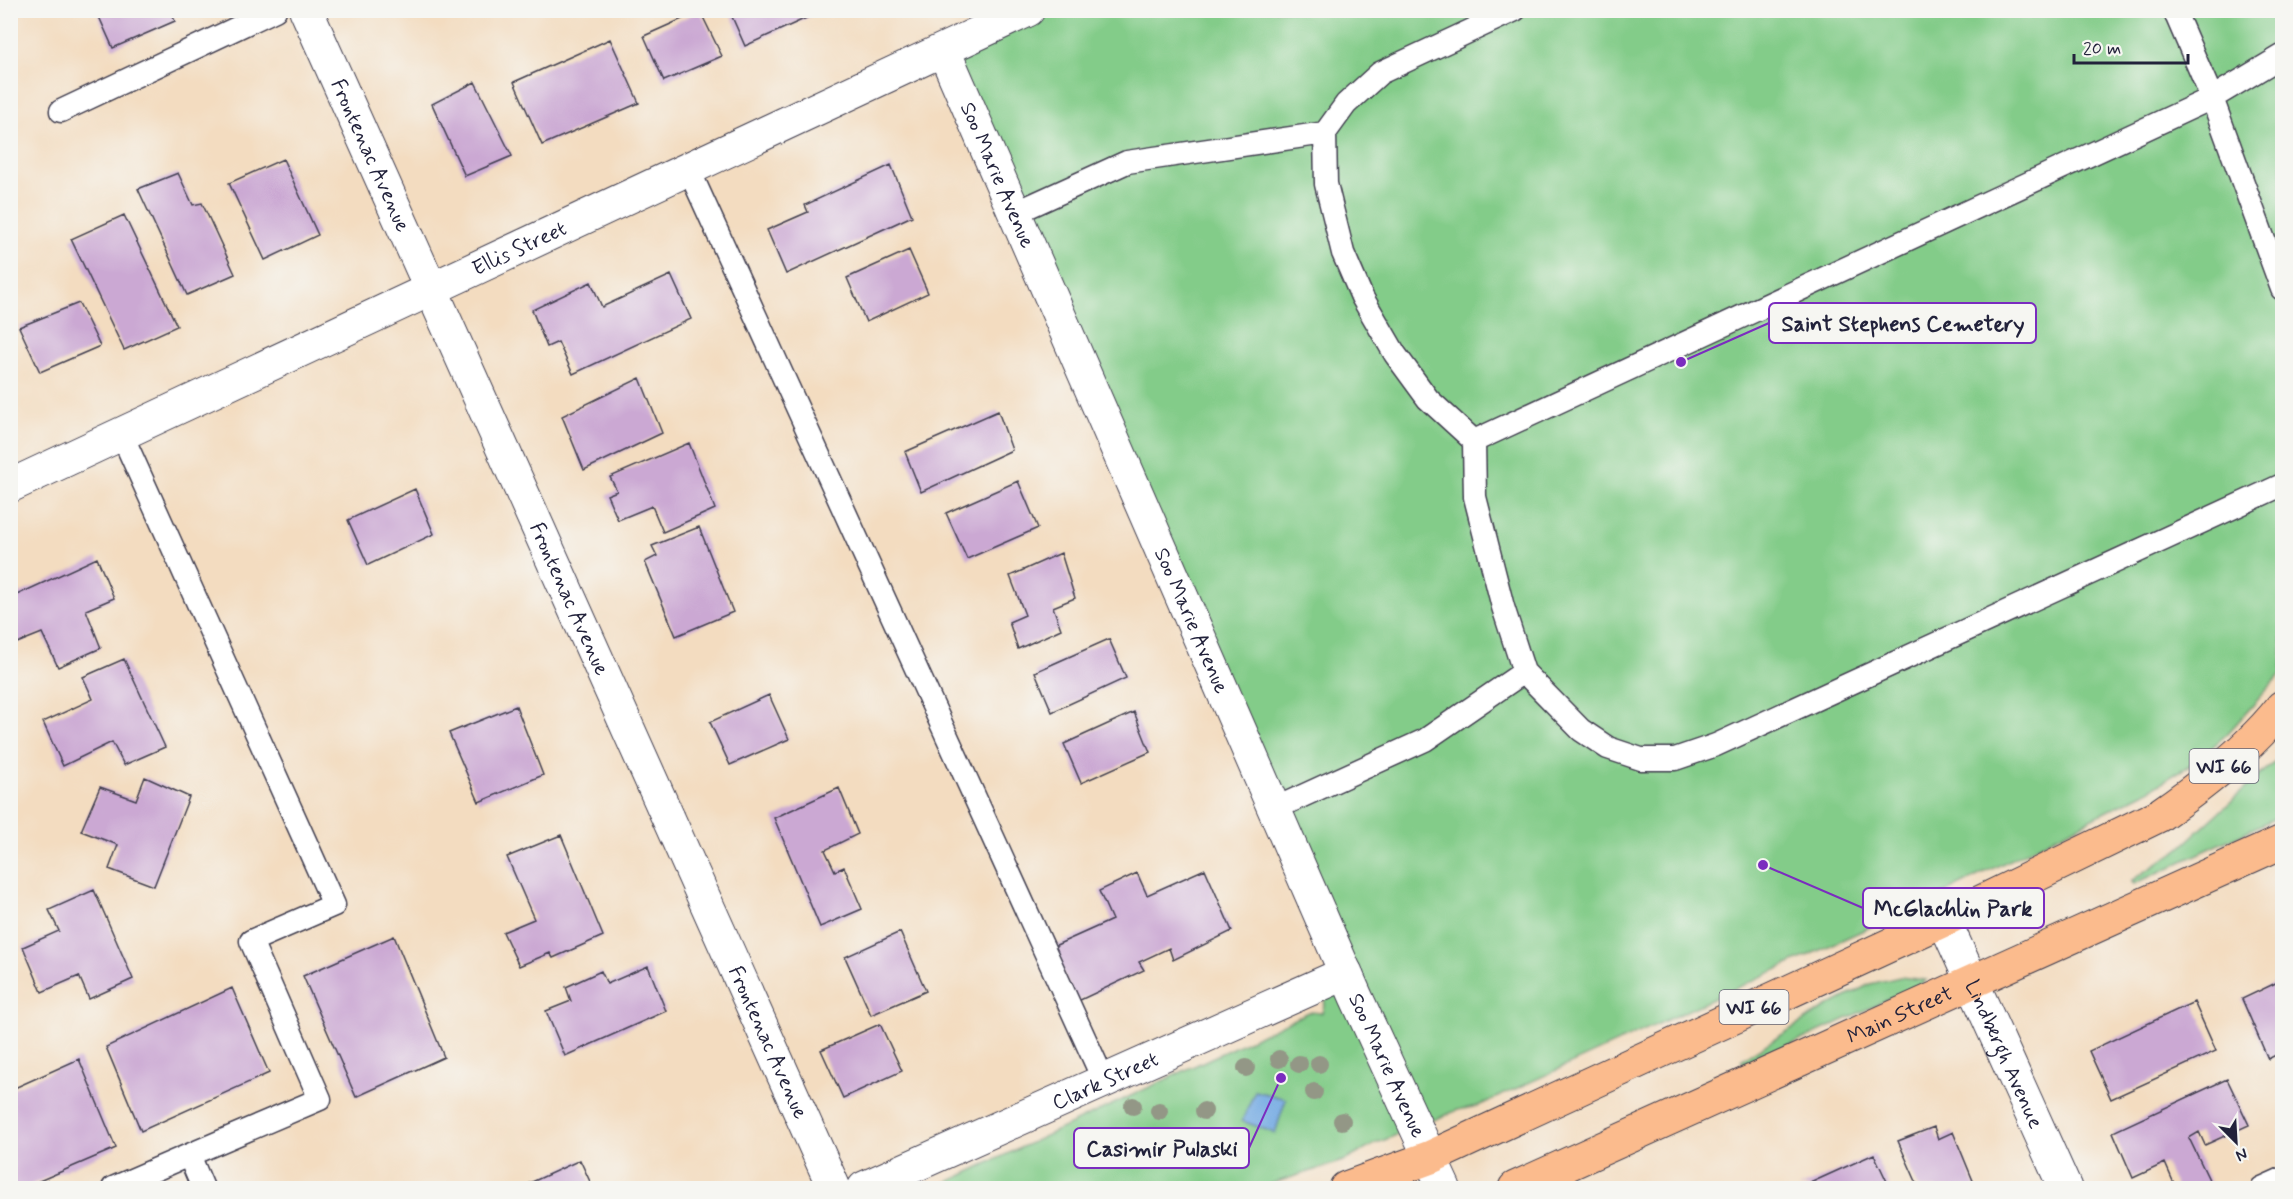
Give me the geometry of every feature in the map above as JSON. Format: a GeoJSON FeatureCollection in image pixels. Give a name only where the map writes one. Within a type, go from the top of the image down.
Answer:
{"type":"FeatureCollection","features":[{"type":"Feature","properties":{"kind":"main road","name":"WI 66"},"geometry":{"type":"LineString","coordinates":[[1346,1188],[1431,1157],[1944,920],[2158,816],[2227,763],[2283,707]]}},
{"type":"Feature","properties":{"kind":"main road","name":"Main Street"},"geometry":{"type":"LineString","coordinates":[[1515,1188],[2283,842]]}},
{"type":"Feature","properties":{"kind":"street","name":"Frontenac Avenue"},"geometry":{"type":"LineString","coordinates":[[306,10],[834,1188]]}},
{"type":"Feature","properties":{"kind":"street","name":"Ellis Street"},"geometry":{"type":"LineString","coordinates":[[10,486],[1028,10]]}},
{"type":"Feature","properties":{"kind":"street","name":"Soo Marie Avenue"},"geometry":{"type":"LineString","coordinates":[[944,51],[1346,973],[1444,1188]]}},
{"type":"Feature","properties":{"kind":"street","name":"Lindbergh Avenue"},"geometry":{"type":"LineString","coordinates":[[1944,920],[2065,1188]]}},
{"type":"Feature","properties":{"kind":"street","name":"Clark Street"},"geometry":{"type":"LineString","coordinates":[[864,1188],[1346,973]]}},
{"type":"Feature","properties":{"kind":"lane"},"geometry":{"type":"LineString","coordinates":[[62,111],[275,10]]}},
{"type":"Feature","properties":{"kind":"lane"},"geometry":{"type":"LineString","coordinates":[[1515,10],[1380,74],[1346,104],[1325,133],[1326,184],[1343,253],[1362,297],[1395,354],[1428,399],[1474,441],[1475,498],[1503,607],[1524,672],[1581,730],[1608,748],[1641,759],[1675,759],[1716,745],[2283,485]]}},
{"type":"Feature","properties":{"kind":"lane"},"geometry":{"type":"LineString","coordinates":[[2174,10],[2212,98],[2283,289]]}},
{"type":"Feature","properties":{"kind":"lane"},"geometry":{"type":"LineString","coordinates":[[1474,441],[2212,98],[2283,56]]}},
{"type":"Feature","properties":{"kind":"lane"},"geometry":{"type":"LineString","coordinates":[[1015,213],[1127,162],[1325,133]]}},
{"type":"Feature","properties":{"kind":"lane"},"geometry":{"type":"LineString","coordinates":[[689,170],[1104,1081]]}},
{"type":"Feature","properties":{"kind":"lane"},"geometry":{"type":"LineString","coordinates":[[113,1188],[320,1099],[252,941],[334,904],[122,435]]}},
{"type":"Feature","properties":{"kind":"lane"},"geometry":{"type":"LineString","coordinates":[[1274,809],[1425,740],[1524,672]]}},
{"type":"Feature","properties":{"kind":"lane"},"geometry":{"type":"LineString","coordinates":[[189,1155],[203,1188]]}},
{"type":"Feature","properties":{"kind":"lane"},"geometry":{"type":"LineString","coordinates":[[2262,1188],[2283,1179]]}},
{"type":"Feature","properties":{"kind":"green space"},"geometry":{"type":"Polygon","coordinates":[[[1033,10],[2282,11],[2282,673],[2228,733],[2198,760],[2151,789],[1934,898],[1478,1106],[1458,1110],[1377,1143],[1346,1160],[1258,1188],[935,1188],[1309,1012],[1322,1013],[1337,953],[944,51],[1033,10]]]}},
{"type":"Feature","properties":{"kind":"green space"},"geometry":{"type":"Polygon","coordinates":[[[2282,755],[2282,815],[2134,884],[2131,881],[2178,850],[2282,755]]]}},
{"type":"Feature","properties":{"kind":"green space"},"geometry":{"type":"Polygon","coordinates":[[[1900,977],[1926,980],[1745,1066],[1741,1060],[1825,1008],[1870,984],[1900,977]]]}},
{"type":"Feature","properties":{"kind":"water"},"geometry":{"type":"Polygon","coordinates":[[[1255,1091],[1286,1099],[1275,1133],[1242,1121],[1255,1091]]]}},
{"type":"Feature","properties":{"kind":"building"},"geometry":{"type":"Polygon","coordinates":[[[96,10],[170,10],[175,21],[113,48],[96,10]]]}},
{"type":"Feature","properties":{"kind":"building"},"geometry":{"type":"Polygon","coordinates":[[[729,10],[824,10],[745,46],[729,10]]]}},
{"type":"Feature","properties":{"kind":"building"},"geometry":{"type":"Polygon","coordinates":[[[700,11],[722,56],[664,81],[644,36],[700,11]]]}},
{"type":"Feature","properties":{"kind":"building"},"geometry":{"type":"Polygon","coordinates":[[[610,39],[639,103],[542,145],[514,82],[610,39]]]}},
{"type":"Feature","properties":{"kind":"building"},"geometry":{"type":"Polygon","coordinates":[[[475,82],[512,156],[465,176],[432,104],[475,82]]]}},
{"type":"Feature","properties":{"kind":"building"},"geometry":{"type":"Polygon","coordinates":[[[283,159],[318,235],[265,260],[229,183],[283,159]]]}},
{"type":"Feature","properties":{"kind":"building"},"geometry":{"type":"Polygon","coordinates":[[[891,165],[912,216],[786,274],[767,230],[808,212],[805,205],[891,165]]]}},
{"type":"Feature","properties":{"kind":"building"},"geometry":{"type":"Polygon","coordinates":[[[178,173],[193,205],[202,203],[235,274],[187,295],[138,189],[178,173]]]}},
{"type":"Feature","properties":{"kind":"building"},"geometry":{"type":"Polygon","coordinates":[[[124,215],[177,326],[124,350],[71,239],[124,215]]]}},
{"type":"Feature","properties":{"kind":"building"},"geometry":{"type":"Polygon","coordinates":[[[909,250],[928,293],[866,322],[847,278],[909,250]]]}},
{"type":"Feature","properties":{"kind":"building"},"geometry":{"type":"Polygon","coordinates":[[[671,275],[691,319],[573,374],[558,342],[547,347],[532,310],[591,282],[602,307],[671,275]]]}},
{"type":"Feature","properties":{"kind":"building"},"geometry":{"type":"Polygon","coordinates":[[[79,303],[100,346],[40,372],[19,327],[79,303]]]}},
{"type":"Feature","properties":{"kind":"building"},"geometry":{"type":"Polygon","coordinates":[[[640,378],[662,433],[584,470],[562,416],[640,378]]]}},
{"type":"Feature","properties":{"kind":"building"},"geometry":{"type":"Polygon","coordinates":[[[998,411],[1012,450],[921,492],[905,452],[998,411]]]}},
{"type":"Feature","properties":{"kind":"building"},"geometry":{"type":"Polygon","coordinates":[[[689,443],[715,509],[663,532],[652,506],[618,520],[607,495],[617,491],[610,477],[689,443]]]}},
{"type":"Feature","properties":{"kind":"building"},"geometry":{"type":"Polygon","coordinates":[[[1018,481],[1038,528],[967,559],[946,513],[1018,481]]]}},
{"type":"Feature","properties":{"kind":"building"},"geometry":{"type":"Polygon","coordinates":[[[415,489],[434,534],[368,565],[348,520],[415,489]]]}},
{"type":"Feature","properties":{"kind":"building"},"geometry":{"type":"Polygon","coordinates":[[[699,527],[733,612],[676,636],[645,562],[657,556],[652,546],[699,527]]]}},
{"type":"Feature","properties":{"kind":"building"},"geometry":{"type":"Polygon","coordinates":[[[1061,553],[1075,598],[1053,607],[1061,629],[1018,649],[1009,622],[1025,615],[1010,576],[1061,553]]]}},
{"type":"Feature","properties":{"kind":"building"},"geometry":{"type":"Polygon","coordinates":[[[97,558],[114,598],[86,610],[101,648],[58,667],[42,633],[17,643],[10,629],[10,598],[97,558]]]}},
{"type":"Feature","properties":{"kind":"building"},"geometry":{"type":"Polygon","coordinates":[[[1109,639],[1126,678],[1052,712],[1035,672],[1109,639]]]}},
{"type":"Feature","properties":{"kind":"building"},"geometry":{"type":"Polygon","coordinates":[[[124,659],[165,747],[124,765],[112,742],[63,766],[43,722],[93,699],[83,677],[124,659]]]}},
{"type":"Feature","properties":{"kind":"building"},"geometry":{"type":"Polygon","coordinates":[[[769,695],[789,739],[730,765],[710,722],[769,695]]]}},
{"type":"Feature","properties":{"kind":"building"},"geometry":{"type":"Polygon","coordinates":[[[516,706],[543,775],[479,802],[449,733],[516,706]]]}},
{"type":"Feature","properties":{"kind":"building"},"geometry":{"type":"Polygon","coordinates":[[[1134,712],[1150,752],[1081,783],[1064,744],[1134,712]]]}},
{"type":"Feature","properties":{"kind":"building"},"geometry":{"type":"Polygon","coordinates":[[[145,777],[189,797],[154,886],[109,869],[118,845],[81,831],[100,787],[136,800],[145,777]]]}},
{"type":"Feature","properties":{"kind":"building"},"geometry":{"type":"Polygon","coordinates":[[[839,788],[858,834],[825,850],[835,871],[844,867],[862,909],[820,927],[774,818],[839,788]]]}},
{"type":"Feature","properties":{"kind":"building"},"geometry":{"type":"Polygon","coordinates":[[[561,835],[603,936],[553,958],[550,953],[519,966],[503,932],[534,919],[507,857],[561,835]]]}},
{"type":"Feature","properties":{"kind":"building"},"geometry":{"type":"Polygon","coordinates":[[[1205,869],[1232,931],[1173,960],[1169,948],[1139,962],[1144,970],[1076,1002],[1052,947],[1112,920],[1099,891],[1137,873],[1147,895],[1205,869]]]}},
{"type":"Feature","properties":{"kind":"building"},"geometry":{"type":"Polygon","coordinates":[[[94,890],[133,979],[89,999],[79,976],[42,992],[23,947],[59,931],[49,910],[94,890]]]}},
{"type":"Feature","properties":{"kind":"building"},"geometry":{"type":"Polygon","coordinates":[[[900,932],[926,991],[871,1015],[845,957],[900,932]]]}},
{"type":"Feature","properties":{"kind":"building"},"geometry":{"type":"Polygon","coordinates":[[[394,936],[444,1057],[356,1097],[303,976],[394,936]]]}},
{"type":"Feature","properties":{"kind":"building"},"geometry":{"type":"Polygon","coordinates":[[[648,966],[666,1011],[565,1056],[546,1011],[571,1001],[566,987],[601,971],[607,984],[648,966]]]}},
{"type":"Feature","properties":{"kind":"building"},"geometry":{"type":"Polygon","coordinates":[[[2282,980],[2282,1052],[2268,1059],[2242,999],[2282,980]]]}},
{"type":"Feature","properties":{"kind":"building"},"geometry":{"type":"Polygon","coordinates":[[[232,988],[269,1073],[141,1131],[106,1047],[232,988]]]}},
{"type":"Feature","properties":{"kind":"building"},"geometry":{"type":"Polygon","coordinates":[[[2194,1002],[2216,1051],[2111,1099],[2089,1051],[2194,1002]]]}},
{"type":"Feature","properties":{"kind":"building"},"geometry":{"type":"Polygon","coordinates":[[[880,1024],[902,1071],[843,1098],[821,1050],[880,1024]]]}},
{"type":"Feature","properties":{"kind":"building"},"geometry":{"type":"Polygon","coordinates":[[[79,1059],[116,1148],[23,1188],[10,1188],[10,1090],[79,1059]]]}},
{"type":"Feature","properties":{"kind":"building"},"geometry":{"type":"Polygon","coordinates":[[[2227,1079],[2249,1125],[2205,1145],[2199,1132],[2189,1138],[2213,1188],[2176,1188],[2165,1163],[2133,1178],[2113,1132],[2227,1079]]]}},
{"type":"Feature","properties":{"kind":"building"},"geometry":{"type":"Polygon","coordinates":[[[1934,1127],[1938,1139],[1953,1132],[1976,1188],[1919,1188],[1898,1141],[1934,1127]]]}},
{"type":"Feature","properties":{"kind":"building"},"geometry":{"type":"Polygon","coordinates":[[[1874,1154],[1890,1188],[1799,1188],[1874,1154]]]}},
{"type":"Feature","properties":{"kind":"building"},"geometry":{"type":"Polygon","coordinates":[[[580,1160],[593,1188],[521,1187],[580,1160]]]}},
{"type":"Feature","properties":{"kind":"place","name":"Saint Stephens Cemetery"},"geometry":{"type":"Point","coordinates":[1681,362]}},
{"type":"Feature","properties":{"kind":"place","name":"McGlachlin Park"},"geometry":{"type":"Point","coordinates":[1763,865]}},
{"type":"Feature","properties":{"kind":"place","name":"Casimir Pulaski"},"geometry":{"type":"Point","coordinates":[1281,1078]}}]}
